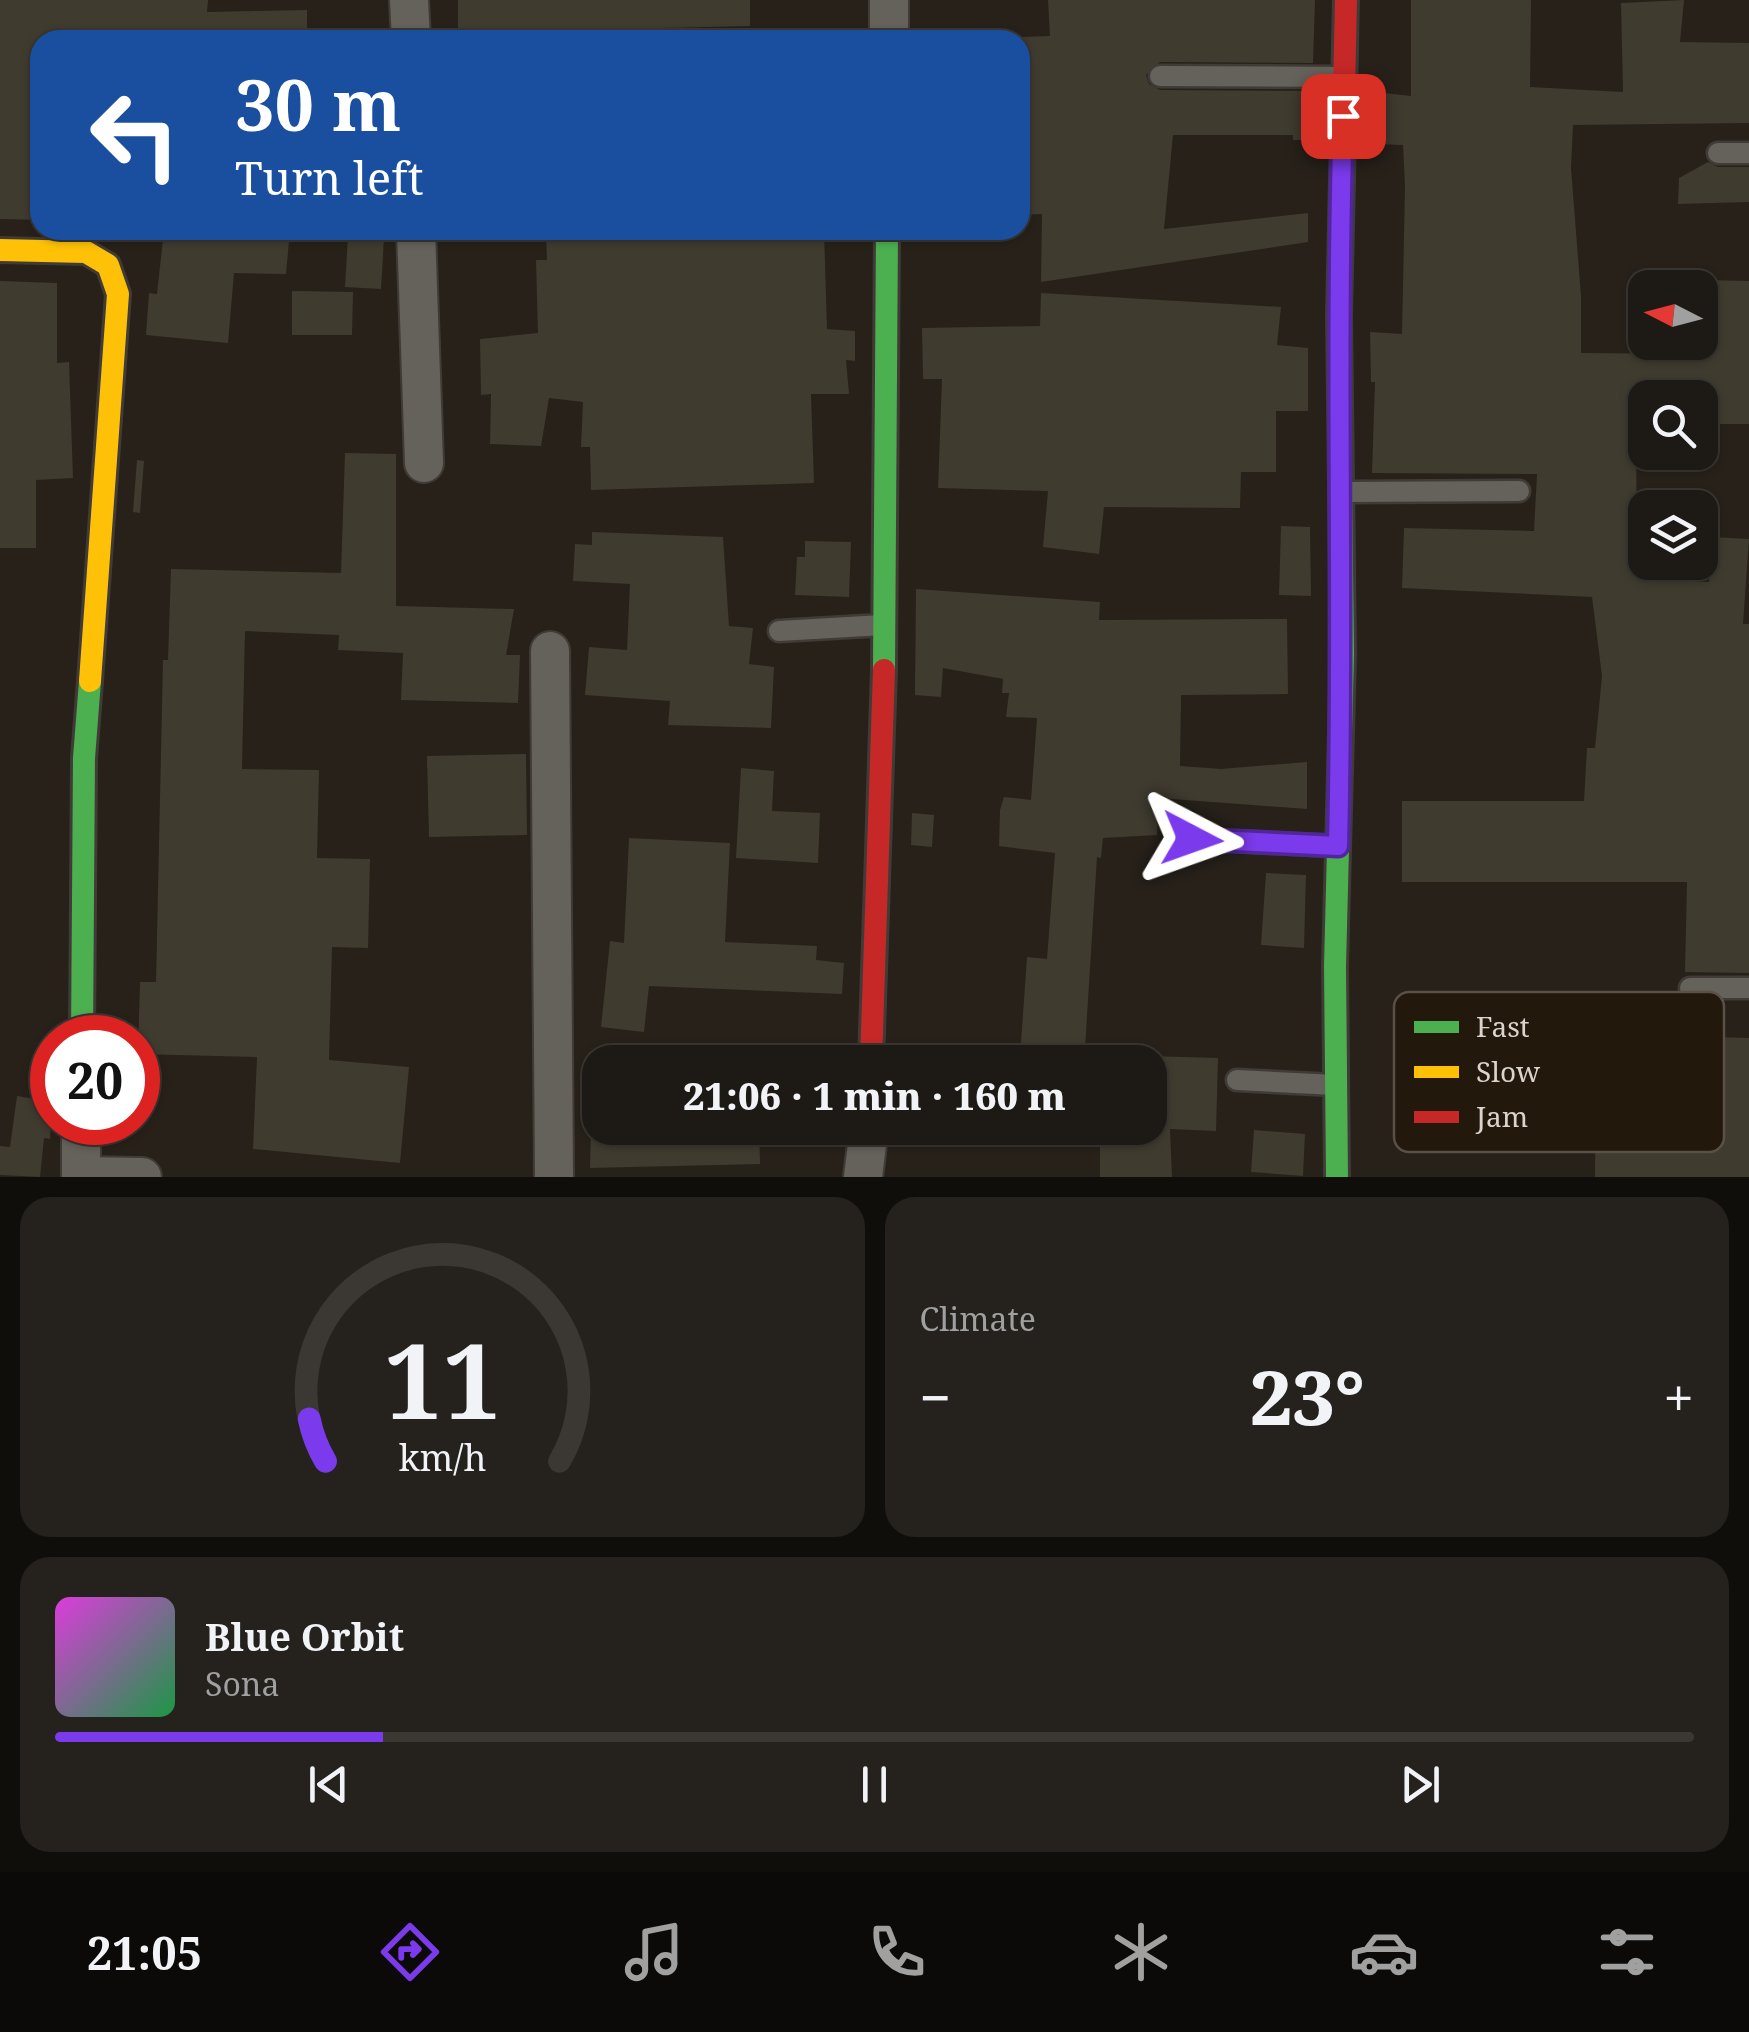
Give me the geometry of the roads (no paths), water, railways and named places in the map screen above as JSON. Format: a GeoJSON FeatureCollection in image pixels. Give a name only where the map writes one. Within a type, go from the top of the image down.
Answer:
{"type":"FeatureCollection","features":[{"type":"Feature","properties":{"kind":"street"},"geometry":{"type":"LineString","coordinates":[[409,0],[410,30]]}},
{"type":"Feature","properties":{"kind":"street"},"geometry":{"type":"LineString","coordinates":[[888,30],[889,0]]}},
{"type":"Feature","properties":{"kind":"street"},"geometry":{"type":"LineString","coordinates":[[1337,1177],[1342,492],[1338,272],[1346,0]]}},
{"type":"Feature","properties":{"kind":"street"},"geometry":{"type":"LineString","coordinates":[[416,240],[424,463]]}},
{"type":"Feature","properties":{"kind":"street"},"geometry":{"type":"LineString","coordinates":[[873,1045],[885,625],[887,240]]}},
{"type":"Feature","properties":{"kind":"street"},"geometry":{"type":"LineString","coordinates":[[0,250],[86,252],[108,264],[118,294],[84,758],[82,1015]]}},
{"type":"Feature","properties":{"kind":"street"},"geometry":{"type":"LineString","coordinates":[[550,652],[554,1177]]}},
{"type":"Feature","properties":{"kind":"street"},"geometry":{"type":"LineString","coordinates":[[81,1145],[81,1176],[142,1177]]}},
{"type":"Feature","properties":{"kind":"street"},"geometry":{"type":"LineString","coordinates":[[864,1177],[867,1145]]}},
{"type":"Feature","properties":{"kind":"lane"},"geometry":{"type":"LineString","coordinates":[[1160,76],[1344,77]]}},
{"type":"Feature","properties":{"kind":"lane"},"geometry":{"type":"LineString","coordinates":[[1718,152],[1749,153]]}},
{"type":"Feature","properties":{"kind":"lane"},"geometry":{"type":"LineString","coordinates":[[1342,492],[1519,491]]}},
{"type":"Feature","properties":{"kind":"lane"},"geometry":{"type":"LineString","coordinates":[[779,631],[885,625]]}},
{"type":"Feature","properties":{"kind":"lane"},"geometry":{"type":"LineString","coordinates":[[1192,839],[1338,846]]}},
{"type":"Feature","properties":{"kind":"lane"},"geometry":{"type":"LineString","coordinates":[[1690,988],[1749,988]]}},
{"type":"Feature","properties":{"kind":"lane"},"geometry":{"type":"LineString","coordinates":[[1237,1080],[1336,1085]]}}]}
